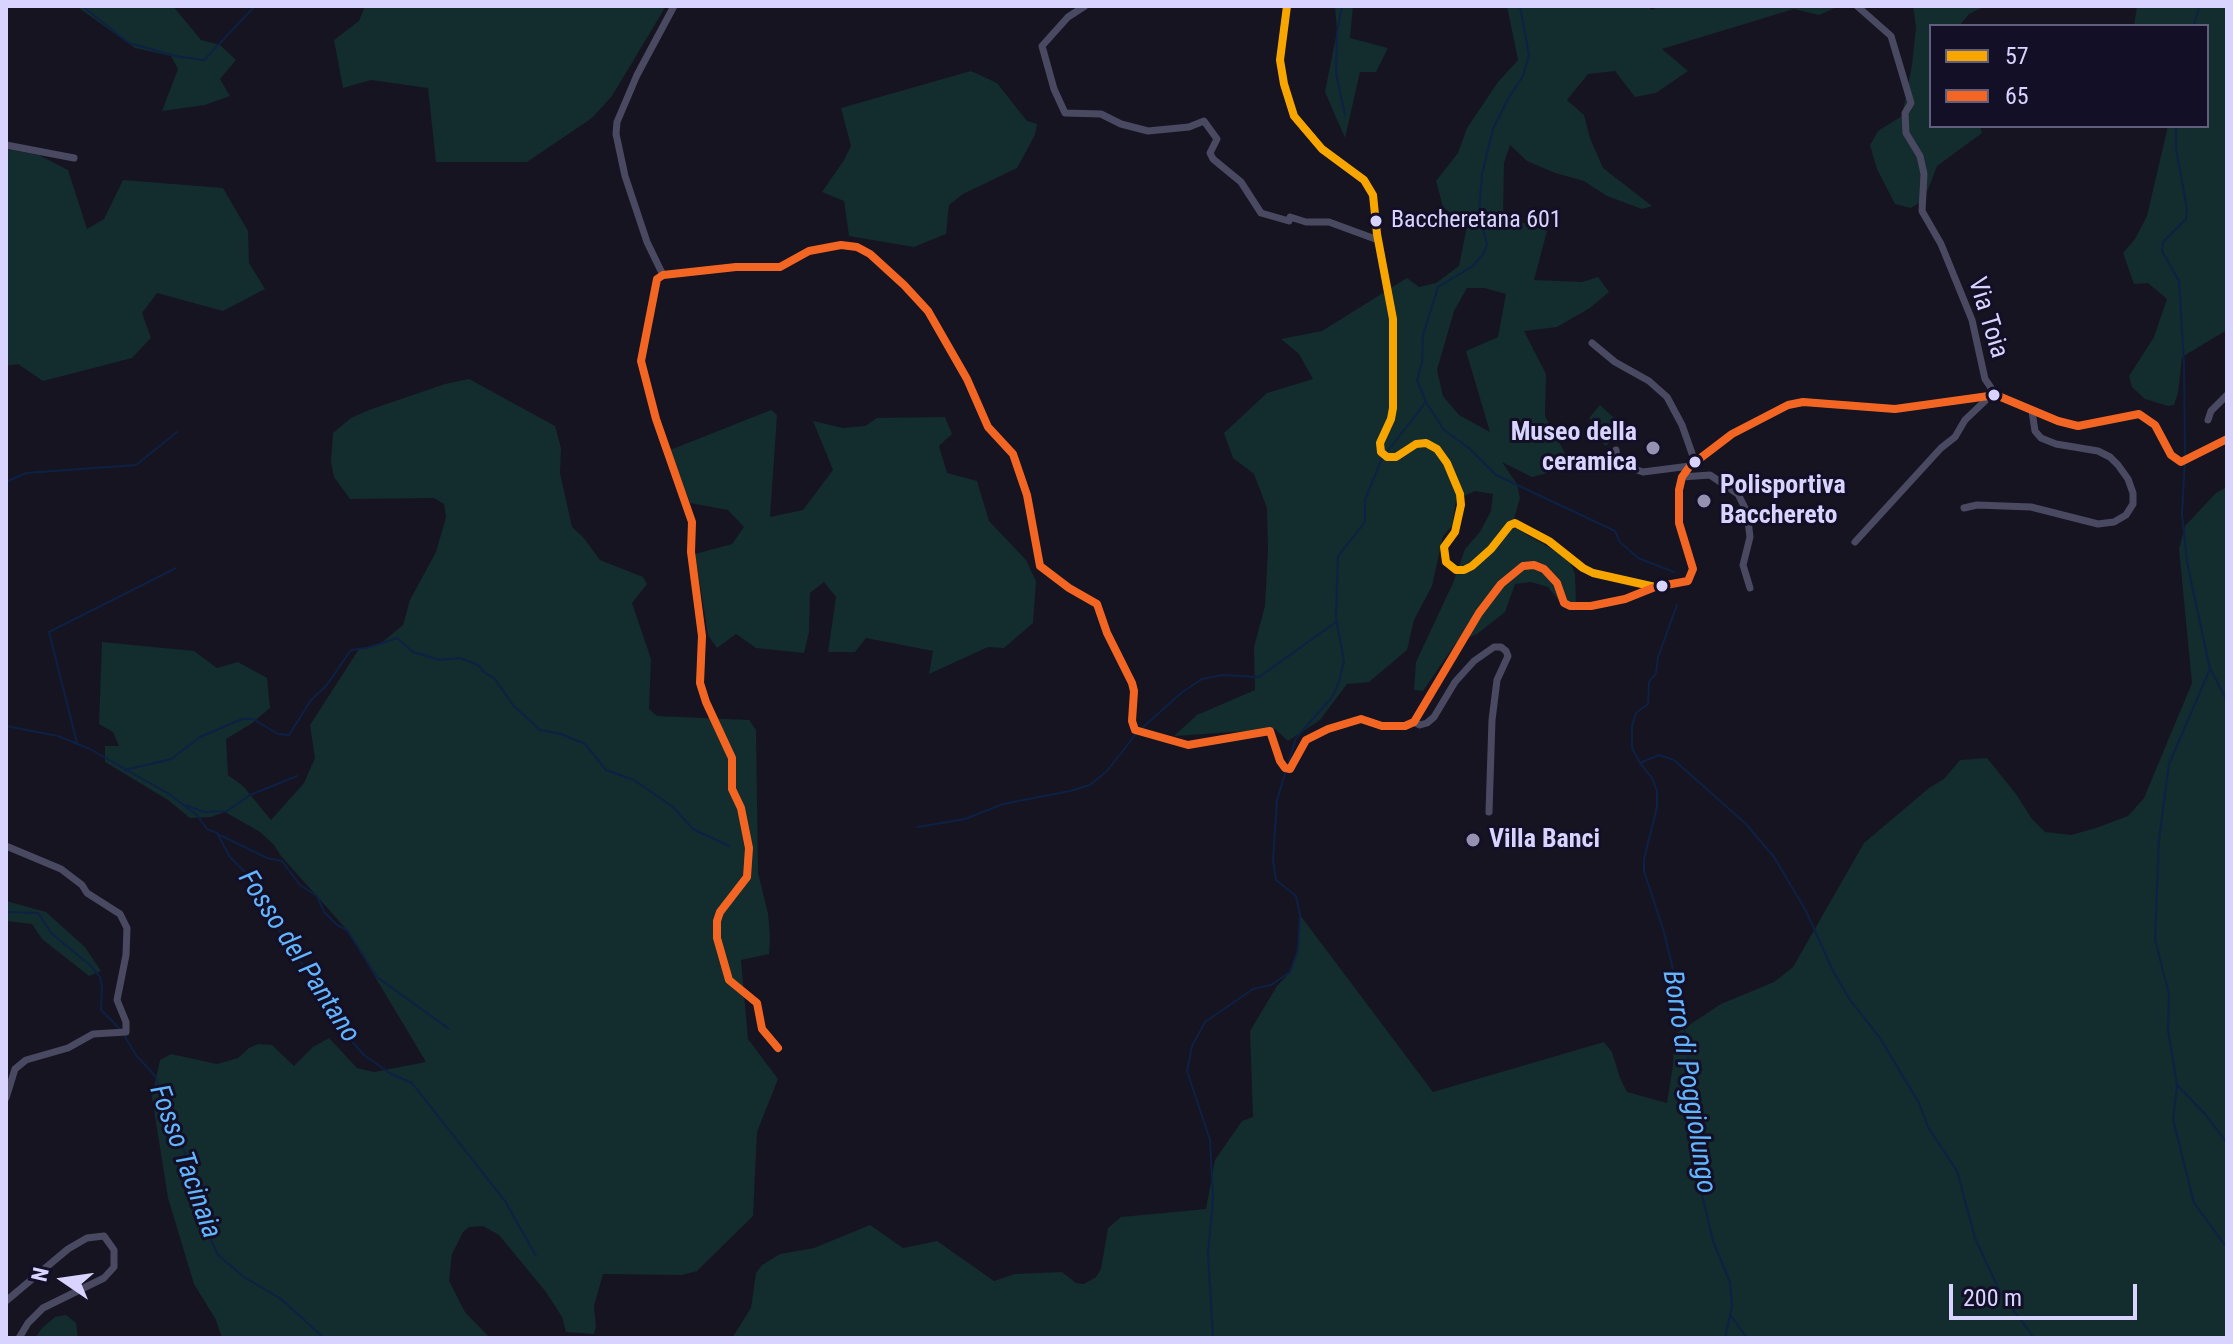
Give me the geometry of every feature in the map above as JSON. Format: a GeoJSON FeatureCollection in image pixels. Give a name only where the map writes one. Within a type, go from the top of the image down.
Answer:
{"type":"FeatureCollection","features":[{"type":"Feature","properties":{"kind":"street"},"geometry":{"type":"LineString","coordinates":[[674,6],[637,75],[617,122],[616,134],[625,176],[660,277],[641,361],[656,419],[692,522],[691,552],[702,636],[700,683],[732,758],[732,789],[741,808],[749,848],[747,877],[720,912],[717,938],[729,980],[757,1003],[762,1029],[778,1048]]}},
{"type":"Feature","properties":{"kind":"street"},"geometry":{"type":"LineString","coordinates":[[1085,6],[1068,17],[1042,46],[1054,89],[1065,113],[1101,114],[1121,124],[1148,131],[1189,127],[1204,121],[1217,139],[1210,153],[1213,159],[1241,182],[1261,213],[1289,221],[1290,217],[1306,222],[1329,222],[1378,240]]}},
{"type":"Feature","properties":{"kind":"street"},"geometry":{"type":"LineString","coordinates":[[1287,6],[1280,60],[1289,105],[1300,125],[1322,149],[1364,180],[1373,195],[1393,319],[1393,408],[1380,443],[1385,456],[1396,457],[1416,444],[1426,443],[1437,449],[1447,463],[1460,494],[1461,505],[1459,521],[1444,547],[1449,567],[1464,570],[1484,557],[1515,523],[1549,541],[1583,568],[1655,587]]}},
{"type":"Feature","properties":{"kind":"street","name":"Via Toia"},"geometry":{"type":"LineString","coordinates":[[1857,6],[1891,36],[1911,103],[1905,113],[1906,133],[1920,156],[1924,174],[1922,211],[1943,250],[1972,320],[1985,379],[1996,395]]}},
{"type":"Feature","properties":{"kind":"street"},"geometry":{"type":"LineString","coordinates":[[6,145],[74,158]]}},
{"type":"Feature","properties":{"kind":"street"},"geometry":{"type":"LineString","coordinates":[[660,277],[736,267],[780,267],[809,251],[841,245],[857,247],[870,254],[928,311],[967,379],[988,427],[1013,454],[1027,495],[1040,566],[1097,604],[1107,633],[1132,683],[1132,721],[1135,730],[1188,745],[1270,731],[1280,761],[1290,769],[1306,740],[1328,729],[1361,719],[1382,726],[1405,726],[1414,722],[1479,613],[1501,584],[1523,566],[1534,565],[1544,569],[1557,583],[1564,603],[1570,606],[1591,606],[1625,599],[1655,587],[1688,581],[1692,576],[1692,560],[1679,523],[1681,480],[1692,464],[1732,434],[1788,405],[1803,402],[1895,409],[1996,395],[2078,426],[2139,414],[2155,425],[2171,455],[2181,462],[2227,439]]}},
{"type":"Feature","properties":{"kind":"street"},"geometry":{"type":"LineString","coordinates":[[1592,343],[1615,362],[1649,381],[1667,397],[1682,425],[1692,464]]}},
{"type":"Feature","properties":{"kind":"street"},"geometry":{"type":"LineString","coordinates":[[2208,420],[2211,411],[2227,395]]}},
{"type":"Feature","properties":{"kind":"street"},"geometry":{"type":"LineString","coordinates":[[1855,542],[1941,448],[1955,437],[1986,396]]}},
{"type":"Feature","properties":{"kind":"street"},"geometry":{"type":"LineString","coordinates":[[1964,508],[1977,505],[2031,507],[2098,524],[2114,522],[2126,515],[2133,504],[2133,493],[2118,465],[2098,451],[2056,444],[2041,438],[2035,431],[2032,411]]}},
{"type":"Feature","properties":{"kind":"street"},"geometry":{"type":"LineString","coordinates":[[1616,450],[1617,463],[1649,473],[1692,464]]}},
{"type":"Feature","properties":{"kind":"street"},"geometry":{"type":"LineString","coordinates":[[1681,480],[1710,475],[1738,494],[1747,512],[1750,537],[1743,565],[1750,588]]}},
{"type":"Feature","properties":{"kind":"street"},"geometry":{"type":"LineString","coordinates":[[1414,722],[1420,725],[1434,717],[1455,682],[1474,661],[1494,647],[1506,651],[1508,656],[1497,680],[1492,720],[1489,812]]}},
{"type":"Feature","properties":{"kind":"street"},"geometry":{"type":"LineString","coordinates":[[6,846],[61,869],[82,885],[87,893],[120,914],[127,928],[126,955],[117,1000],[126,1022],[124,1033],[93,1034],[68,1048],[26,1060],[15,1069],[6,1098]]}},
{"type":"Feature","properties":{"kind":"street"},"geometry":{"type":"LineString","coordinates":[[6,1301],[68,1249],[87,1238],[104,1236],[114,1250],[114,1267],[104,1278],[43,1308],[19,1338]]}},
{"type":"Feature","properties":{"kind":"green space"},"geometry":{"type":"Polygon","coordinates":[[[76,6],[173,6],[201,40],[220,45],[236,60],[220,79],[230,96],[205,105],[162,111],[178,69],[171,56],[135,48],[76,6]]]}},
{"type":"Feature","properties":{"kind":"green space"},"geometry":{"type":"Polygon","coordinates":[[[365,6],[666,6],[612,96],[592,118],[527,162],[436,162],[428,88],[371,80],[343,88],[334,40],[359,21],[365,6]]]}},
{"type":"Feature","properties":{"kind":"green space"},"geometry":{"type":"Polygon","coordinates":[[[1335,6],[1353,6],[1350,38],[1388,48],[1376,72],[1360,72],[1345,138],[1325,92],[1337,31],[1335,6]]]}},
{"type":"Feature","properties":{"kind":"green space"},"geometry":{"type":"Polygon","coordinates":[[[1507,6],[1647,6],[1652,10],[1659,6],[1835,8],[1819,15],[1794,9],[1662,49],[1688,71],[1656,93],[1635,97],[1615,71],[1588,74],[1567,100],[1584,115],[1603,168],[1652,206],[1642,209],[1607,196],[1584,181],[1527,161],[1510,145],[1504,163],[1503,216],[1547,231],[1534,280],[1582,282],[1598,277],[1609,292],[1590,308],[1557,327],[1524,331],[1546,374],[1545,416],[1567,457],[1551,472],[1532,477],[1502,462],[1517,484],[1520,498],[1512,526],[1569,559],[1575,574],[1576,604],[1561,603],[1548,587],[1531,582],[1515,584],[1505,612],[1477,634],[1456,643],[1423,691],[1414,690],[1416,662],[1453,583],[1465,549],[1480,532],[1491,511],[1493,494],[1475,491],[1456,500],[1452,526],[1443,536],[1432,586],[1414,620],[1407,650],[1369,682],[1347,684],[1320,720],[1288,741],[1275,729],[1174,736],[1197,715],[1255,690],[1254,647],[1265,606],[1267,508],[1254,474],[1233,458],[1224,433],[1267,393],[1313,379],[1299,354],[1281,339],[1322,331],[1407,278],[1419,287],[1436,283],[1459,266],[1467,226],[1443,207],[1436,181],[1458,153],[1467,128],[1498,82],[1518,60],[1507,6]],[[1467,288],[1454,311],[1437,370],[1443,396],[1459,415],[1490,432],[1466,351],[1498,337],[1506,294],[1484,288],[1467,288]]]}},
{"type":"Feature","properties":{"kind":"green space"},"geometry":{"type":"Polygon","coordinates":[[[1913,6],[1985,6],[1969,14],[1961,24],[1929,24],[1929,128],[1981,128],[1982,133],[1937,166],[1924,200],[1911,208],[1895,204],[1877,169],[1870,145],[1878,131],[1902,116],[1916,27],[1913,6]]]}},
{"type":"Feature","properties":{"kind":"green space"},"geometry":{"type":"Polygon","coordinates":[[[2137,6],[2227,6],[2227,330],[2182,357],[2178,393],[2174,405],[2168,406],[2145,399],[2132,387],[2129,376],[2154,337],[2167,299],[2148,283],[2134,284],[2123,253],[2135,239],[2147,216],[2168,128],[2209,128],[2209,24],[2134,24],[2137,6]]]}},
{"type":"Feature","properties":{"kind":"green space"},"geometry":{"type":"Polygon","coordinates":[[[971,71],[997,83],[1027,121],[1037,124],[1035,135],[1017,168],[963,194],[949,205],[946,234],[914,247],[849,236],[844,201],[822,192],[851,146],[841,108],[971,71]]]}},
{"type":"Feature","properties":{"kind":"green space"},"geometry":{"type":"Polygon","coordinates":[[[6,149],[39,155],[68,170],[87,229],[104,219],[123,180],[223,188],[248,231],[249,263],[265,289],[223,311],[157,293],[142,313],[151,338],[132,358],[43,381],[18,364],[6,366],[6,149]]]}},
{"type":"Feature","properties":{"kind":"green space"},"geometry":{"type":"Polygon","coordinates":[[[469,379],[555,426],[561,448],[560,473],[572,527],[600,560],[643,577],[647,584],[632,603],[651,659],[649,709],[657,716],[749,720],[756,730],[758,873],[768,913],[769,954],[741,960],[748,1039],[778,1079],[757,1132],[753,1216],[697,1271],[682,1275],[603,1274],[594,1306],[594,1334],[566,1332],[562,1317],[546,1292],[499,1235],[483,1226],[469,1227],[463,1232],[452,1254],[449,1281],[465,1312],[490,1338],[222,1338],[216,1320],[194,1284],[168,1198],[152,1097],[160,1060],[171,1054],[217,1064],[238,1058],[258,1044],[272,1045],[294,1066],[313,1047],[329,1038],[357,1068],[374,1072],[426,1062],[347,930],[274,845],[260,832],[225,812],[211,817],[190,818],[168,800],[105,762],[105,746],[119,746],[113,732],[99,724],[102,642],[194,651],[217,668],[238,662],[267,678],[270,708],[226,739],[228,775],[243,786],[271,820],[304,783],[315,758],[310,725],[359,649],[380,644],[403,625],[410,600],[436,552],[446,517],[444,504],[434,498],[350,499],[334,477],[331,462],[333,433],[351,418],[369,410],[469,379]]]}},
{"type":"Feature","properties":{"kind":"green space"},"geometry":{"type":"Polygon","coordinates":[[[1600,405],[1624,427],[1606,446],[1586,427],[1600,405]]]}},
{"type":"Feature","properties":{"kind":"green space"},"geometry":{"type":"Polygon","coordinates":[[[771,410],[777,415],[770,517],[803,510],[833,470],[813,421],[843,428],[865,426],[877,418],[945,417],[952,434],[939,446],[947,473],[977,481],[989,521],[1026,560],[1036,581],[1033,623],[1004,648],[988,647],[929,674],[933,651],[866,638],[855,652],[828,652],[836,597],[824,582],[810,593],[809,632],[804,653],[756,648],[736,634],[717,648],[708,635],[695,554],[732,544],[744,527],[728,510],[690,503],[670,450],[771,410]]]}},
{"type":"Feature","properties":{"kind":"green space"},"geometry":{"type":"Polygon","coordinates":[[[2227,487],[2227,1338],[732,1338],[751,1308],[756,1273],[762,1265],[780,1254],[814,1248],[870,1225],[903,1248],[937,1241],[994,1281],[1015,1274],[1062,1272],[1076,1283],[1084,1284],[1096,1277],[1101,1269],[1108,1228],[1121,1217],[1206,1209],[1215,1160],[1242,1121],[1253,1117],[1250,1031],[1277,986],[1290,972],[1298,950],[1300,915],[1433,1092],[1604,1042],[1612,1052],[1627,1092],[1667,1103],[1674,1035],[1721,1004],[1774,982],[1793,967],[1864,843],[1944,779],[1960,760],[1987,758],[2045,832],[2071,835],[2128,816],[2144,798],[2192,683],[2179,549],[2185,526],[2216,493],[2227,487]]]}},
{"type":"Feature","properties":{"kind":"green space"},"geometry":{"type":"Polygon","coordinates":[[[6,901],[46,912],[85,947],[101,971],[89,976],[42,939],[32,924],[6,921],[6,901]]]}},
{"type":"Feature","properties":{"kind":"green space"},"geometry":{"type":"Polygon","coordinates":[[[66,1315],[76,1323],[78,1338],[35,1338],[55,1317],[66,1315]]]}},
{"type":"Feature","properties":{"kind":"waterway"},"geometry":{"type":"LineString","coordinates":[[82,6],[129,43],[175,56],[204,60],[255,6]]}},
{"type":"Feature","properties":{"kind":"waterway"},"geometry":{"type":"LineString","coordinates":[[1342,6],[1337,32],[1336,73],[1345,115]]}},
{"type":"Feature","properties":{"kind":"waterway"},"geometry":{"type":"LineString","coordinates":[[1520,6],[1529,55],[1523,76],[1493,129],[1482,174],[1479,212],[1487,244],[1473,266],[1438,287],[1423,335],[1422,362],[1417,380],[1426,402],[1444,430],[1469,448],[1496,475],[1615,531],[1620,542],[1638,558],[1674,572]]}},
{"type":"Feature","properties":{"kind":"waterway"},"geometry":{"type":"LineString","coordinates":[[2194,24],[2200,6]]}},
{"type":"Feature","properties":{"kind":"waterway"},"geometry":{"type":"LineString","coordinates":[[2176,128],[2186,219],[2163,242],[2162,251],[2179,281],[2185,456]]}},
{"type":"Feature","properties":{"kind":"waterway"},"geometry":{"type":"LineString","coordinates":[[1386,453],[1426,402]]}},
{"type":"Feature","properties":{"kind":"waterway"},"geometry":{"type":"LineString","coordinates":[[6,482],[26,473],[136,465],[177,432]]}},
{"type":"Feature","properties":{"kind":"waterway"},"geometry":{"type":"LineString","coordinates":[[1288,764],[1296,738],[1333,696],[1339,681],[1344,662],[1336,618],[1338,556],[1365,522],[1365,500],[1382,458]]}},
{"type":"Feature","properties":{"kind":"waterway"},"geometry":{"type":"LineString","coordinates":[[2185,462],[2182,513],[2187,562],[2210,669],[2169,764],[2159,840],[2155,940],[2169,994],[2168,1030],[2177,1085],[2227,1143]]}},
{"type":"Feature","properties":{"kind":"waterway"},"geometry":{"type":"LineString","coordinates":[[77,743],[49,632],[176,568]]}},
{"type":"Feature","properties":{"kind":"waterway","name":"Borro di Poggiolungo"},"geometry":{"type":"LineString","coordinates":[[1677,605],[1658,657],[1656,673],[1649,682],[1648,704],[1636,713],[1632,726],[1632,748],[1657,791],[1657,807],[1644,871],[1664,932],[1681,1003],[1691,1078],[1699,1182],[1713,1241],[1730,1282],[1732,1307],[1725,1338]]}},
{"type":"Feature","properties":{"kind":"waterway"},"geometry":{"type":"LineString","coordinates":[[1140,730],[1181,693],[1202,679],[1223,675],[1259,677],[1336,622]]}},
{"type":"Feature","properties":{"kind":"waterway"},"geometry":{"type":"LineString","coordinates":[[125,770],[171,759],[200,737],[242,719],[253,719],[278,734],[289,735],[311,700],[326,686],[351,650],[397,638],[413,652],[440,660],[460,658],[478,665],[495,679],[513,705],[540,730],[561,734],[585,744],[606,770],[634,780],[673,807],[693,829],[729,846]]}},
{"type":"Feature","properties":{"kind":"waterway"},"geometry":{"type":"LineString","coordinates":[[2211,670],[2227,701]]}},
{"type":"Feature","properties":{"kind":"waterway","name":"Fosso del Pantano"},"geometry":{"type":"LineString","coordinates":[[6,726],[58,736],[90,749],[169,794],[197,815],[207,829],[217,833],[230,857],[256,883],[287,946],[301,962],[339,1027],[364,1055],[391,1074],[412,1083],[505,1201],[536,1256]]}},
{"type":"Feature","properties":{"kind":"waterway"},"geometry":{"type":"LineString","coordinates":[[918,827],[965,819],[1003,804],[1090,785],[1107,771],[1136,734]]}},
{"type":"Feature","properties":{"kind":"waterway"},"geometry":{"type":"LineString","coordinates":[[1640,763],[1659,755],[1674,760],[1746,824],[1774,857],[1806,911],[1833,971],[1850,1000],[1880,1038],[1919,1103],[1928,1127],[1957,1171],[1975,1238],[2000,1292],[2034,1338]]}},
{"type":"Feature","properties":{"kind":"waterway"},"geometry":{"type":"LineString","coordinates":[[1213,1338],[1208,1253],[1213,1199],[1210,1140],[1187,1071],[1192,1046],[1205,1022],[1253,989],[1271,985],[1290,972],[1298,950],[1300,915],[1296,896],[1276,880],[1273,860],[1277,800],[1286,770]]}},
{"type":"Feature","properties":{"kind":"waterway"},"geometry":{"type":"LineString","coordinates":[[185,805],[204,812],[227,811],[250,795],[297,776]]}},
{"type":"Feature","properties":{"kind":"waterway"},"geometry":{"type":"LineString","coordinates":[[220,835],[267,858],[282,861],[300,885],[317,896],[324,912],[347,930],[377,977],[449,1029]]}},
{"type":"Feature","properties":{"kind":"waterway","name":"Fosso Tacinaia"},"geometry":{"type":"LineString","coordinates":[[6,912],[38,913],[52,934],[90,965],[100,977],[101,1010],[122,1031]]}},
{"type":"Feature","properties":{"kind":"waterway","name":"Fosso Tacinaia"},"geometry":{"type":"LineString","coordinates":[[125,1037],[155,1076],[185,1153],[202,1221],[218,1255],[244,1277],[281,1299],[324,1338]]}},
{"type":"Feature","properties":{"kind":"waterway"},"geometry":{"type":"LineString","coordinates":[[2177,1087],[2173,1119],[2194,1203],[2227,1248]]}},
{"type":"Feature","properties":{"kind":"waterway"},"geometry":{"type":"LineString","coordinates":[[1731,1316],[1747,1338]]}},
{"type":"Feature","properties":{"kind":"transit line","name":"57"},"geometry":{"type":"LineString","coordinates":[[1287,6],[1280,60],[1294,116],[1322,149],[1364,180],[1373,195],[1393,319],[1393,408],[1380,443],[1381,452],[1387,457],[1396,457],[1416,444],[1426,443],[1437,449],[1447,463],[1460,494],[1461,505],[1455,532],[1444,547],[1446,562],[1456,570],[1472,566],[1515,523],[1549,541],[1593,573],[1655,587]]}},
{"type":"Feature","properties":{"kind":"transit line","name":"65"},"geometry":{"type":"LineString","coordinates":[[778,1048],[762,1029],[757,1003],[729,980],[717,938],[720,912],[747,877],[749,848],[741,808],[732,789],[732,758],[700,683],[702,636],[691,552],[692,522],[656,419],[641,361],[657,279],[663,275],[736,267],[780,267],[809,251],[841,245],[857,247],[870,254],[928,311],[967,379],[988,427],[1013,454],[1027,495],[1040,566],[1097,604],[1107,633],[1132,683],[1132,721],[1135,730],[1188,745],[1270,731],[1280,761],[1290,769],[1306,740],[1328,729],[1361,719],[1382,726],[1405,726],[1414,722],[1479,613],[1501,584],[1523,566],[1534,565],[1544,569],[1557,583],[1564,603],[1570,606],[1591,606],[1625,599],[1655,587],[1688,581],[1693,569],[1679,523],[1682,477],[1690,466],[1732,434],[1788,405],[1803,402],[1895,409],[1996,395],[2078,426],[2139,414],[2155,425],[2171,455],[2181,462],[2227,439]]}},
{"type":"Feature","properties":{"kind":"place","name":"Baccheretana 601"},"geometry":{"type":"Point","coordinates":[1376,221]}},
{"type":"Feature","properties":{"kind":"place","name":"Museo della ceramica"},"geometry":{"type":"Point","coordinates":[1653,448]}},
{"type":"Feature","properties":{"kind":"place","name":"Polisportiva Bacchereto"},"geometry":{"type":"Point","coordinates":[1704,501]}},
{"type":"Feature","properties":{"kind":"place","name":"Villa Banci"},"geometry":{"type":"Point","coordinates":[1473,840]}}]}
